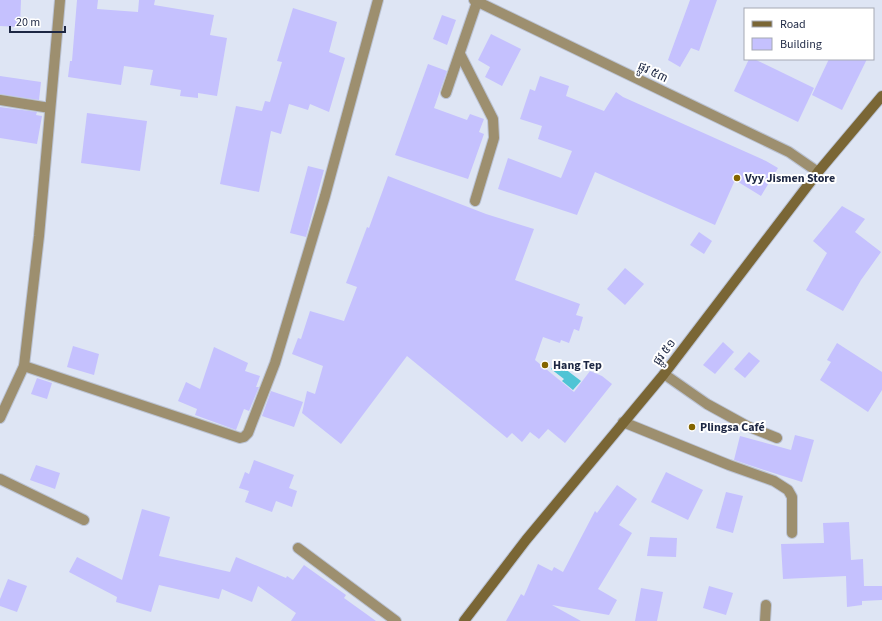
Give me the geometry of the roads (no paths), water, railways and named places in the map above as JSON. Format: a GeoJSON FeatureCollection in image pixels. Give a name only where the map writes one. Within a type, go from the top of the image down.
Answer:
{"type":"FeatureCollection","features":[{"type":"Feature","properties":{"kind":"main road","name":"ផ្លូវ ៥១"},"geometry":{"type":"LineString","coordinates":[[464,621],[526,540],[664,374],[818,172],[882,96]]}},
{"type":"Feature","properties":{"kind":"street"},"geometry":{"type":"LineString","coordinates":[[0,418],[24,366],[39,236],[60,0]]}},
{"type":"Feature","properties":{"kind":"street"},"geometry":{"type":"LineString","coordinates":[[24,366],[240,438],[244,437],[248,433],[275,363],[325,196],[378,0]]}},
{"type":"Feature","properties":{"kind":"street"},"geometry":{"type":"LineString","coordinates":[[446,93],[460,54],[476,1]]}},
{"type":"Feature","properties":{"kind":"street","name":"ផ្លូវ ៥៣"},"geometry":{"type":"LineString","coordinates":[[476,1],[789,152],[818,172]]}},
{"type":"Feature","properties":{"kind":"street"},"geometry":{"type":"LineString","coordinates":[[460,54],[493,119],[494,138],[475,200]]}},
{"type":"Feature","properties":{"kind":"street"},"geometry":{"type":"LineString","coordinates":[[0,100],[50,108]]}},
{"type":"Feature","properties":{"kind":"street"},"geometry":{"type":"LineString","coordinates":[[664,374],[707,404],[747,426],[777,438]]}},
{"type":"Feature","properties":{"kind":"street"},"geometry":{"type":"LineString","coordinates":[[623,422],[729,465],[774,481],[788,490],[792,497],[792,534]]}},
{"type":"Feature","properties":{"kind":"street"},"geometry":{"type":"LineString","coordinates":[[0,479],[84,520]]}},
{"type":"Feature","properties":{"kind":"street"},"geometry":{"type":"LineString","coordinates":[[298,548],[396,621]]}},
{"type":"Feature","properties":{"kind":"street"},"geometry":{"type":"LineString","coordinates":[[764,621],[766,606]]}},
{"type":"Feature","properties":{"kind":"water"},"geometry":{"type":"Polygon","coordinates":[[[556,362],[581,381],[573,390],[562,381],[564,379],[551,369],[556,362]]]}},
{"type":"Feature","properties":{"kind":"place","name":"Vyy Jismen Store"},"geometry":{"type":"Point","coordinates":[737,178]}},
{"type":"Feature","properties":{"kind":"place","name":"Hang Tep"},"geometry":{"type":"Point","coordinates":[545,365]}},
{"type":"Feature","properties":{"kind":"place","name":"Plingsa Café"},"geometry":{"type":"Point","coordinates":[692,427]}}]}
